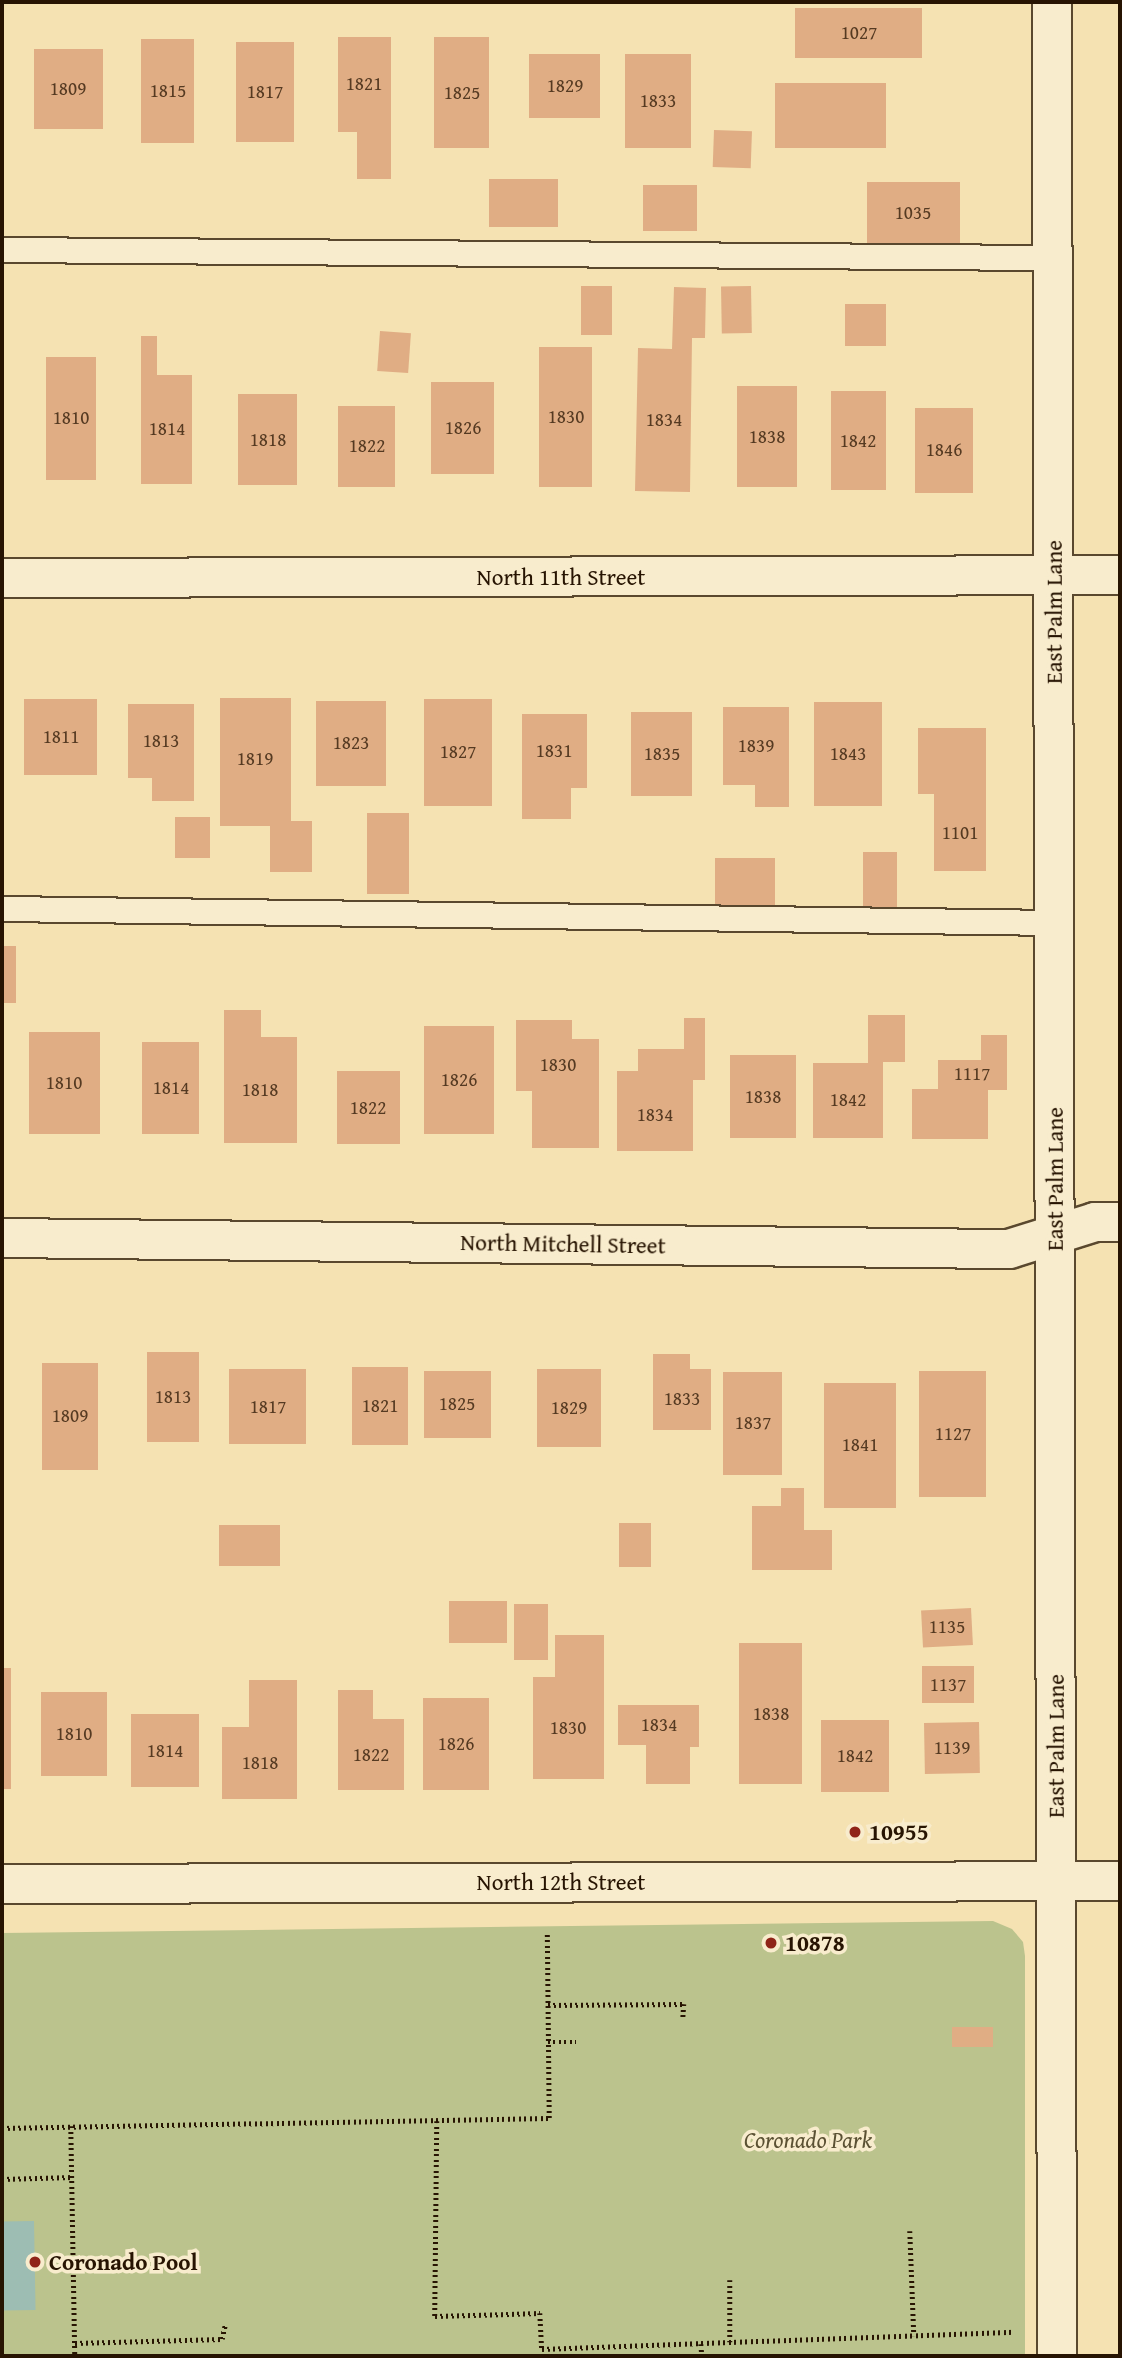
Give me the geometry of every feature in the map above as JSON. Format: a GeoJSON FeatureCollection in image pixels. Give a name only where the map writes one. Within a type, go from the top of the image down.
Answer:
{"type":"FeatureCollection","features":[{"type":"Feature","properties":{"kind":"street","name":"East Palm Lane"},"geometry":{"type":"LineString","coordinates":[[1052,2],[1057,2344]]}},
{"type":"Feature","properties":{"kind":"street","name":"North 11th Street"},"geometry":{"type":"LineString","coordinates":[[2,578],[1120,575]]}},
{"type":"Feature","properties":{"kind":"street","name":"North Mitchell Street"},"geometry":{"type":"LineString","coordinates":[[2,1238],[1009,1249],[1095,1223],[1120,1222]]}},
{"type":"Feature","properties":{"kind":"street","name":"North 12th Street"},"geometry":{"type":"LineString","coordinates":[[2,1884],[1120,1881]]}},
{"type":"Feature","properties":{"kind":"lane"},"geometry":{"type":"LineString","coordinates":[[2,250],[1053,258]]}},
{"type":"Feature","properties":{"kind":"lane"},"geometry":{"type":"LineString","coordinates":[[2,909],[1054,923]]}},
{"type":"Feature","properties":{"kind":"path"},"geometry":{"type":"LineString","coordinates":[[2,2128],[549,2118],[547,1932]]}},
{"type":"Feature","properties":{"kind":"path"},"geometry":{"type":"LineString","coordinates":[[548,2005],[684,2004],[683,2019]]}},
{"type":"Feature","properties":{"kind":"path"},"geometry":{"type":"LineString","coordinates":[[548,2042],[576,2042]]}},
{"type":"Feature","properties":{"kind":"path"},"geometry":{"type":"LineString","coordinates":[[437,2121],[435,2316],[540,2313],[542,2349],[914,2336],[1057,2344]]}},
{"type":"Feature","properties":{"kind":"path"},"geometry":{"type":"LineString","coordinates":[[71,2126],[75,2356]]}},
{"type":"Feature","properties":{"kind":"path"},"geometry":{"type":"LineString","coordinates":[[2,2179],[73,2177]]}},
{"type":"Feature","properties":{"kind":"path"},"geometry":{"type":"LineString","coordinates":[[910,2231],[914,2336]]}},
{"type":"Feature","properties":{"kind":"path"},"geometry":{"type":"LineString","coordinates":[[730,2280],[730,2342]]}},
{"type":"Feature","properties":{"kind":"path"},"geometry":{"type":"LineString","coordinates":[[75,2343],[222,2339],[225,2325]]}},
{"type":"Feature","properties":{"kind":"path"},"geometry":{"type":"LineString","coordinates":[[701,2344],[702,2356]]}},
{"type":"Feature","properties":{"kind":"green space","name":"Coronado Park"},"geometry":{"type":"Polygon","coordinates":[[[993,1921],[1012,1929],[1023,1942],[1025,1956],[1025,2356],[2,2356],[2,1933],[993,1921]]]}},
{"type":"Feature","properties":{"kind":"water"},"geometry":{"type":"Polygon","coordinates":[[[34,2221],[36,2310],[4,2311],[2,2222],[34,2221]]]}},
{"type":"Feature","properties":{"kind":"building"},"geometry":{"type":"Polygon","coordinates":[[[795,8],[922,8],[922,58],[795,58],[795,8]]]}},
{"type":"Feature","properties":{"kind":"building"},"geometry":{"type":"Polygon","coordinates":[[[338,37],[391,37],[391,179],[357,179],[357,132],[338,132],[338,37]]]}},
{"type":"Feature","properties":{"kind":"building"},"geometry":{"type":"Polygon","coordinates":[[[434,37],[489,37],[489,148],[434,148],[434,37]]]}},
{"type":"Feature","properties":{"kind":"building"},"geometry":{"type":"Polygon","coordinates":[[[141,39],[194,39],[194,143],[141,143],[141,39]]]}},
{"type":"Feature","properties":{"kind":"building"},"geometry":{"type":"Polygon","coordinates":[[[236,42],[294,42],[294,142],[236,142],[236,42]]]}},
{"type":"Feature","properties":{"kind":"building"},"geometry":{"type":"Polygon","coordinates":[[[34,49],[103,49],[103,129],[34,129],[34,49]]]}},
{"type":"Feature","properties":{"kind":"building"},"geometry":{"type":"Polygon","coordinates":[[[529,54],[600,54],[600,118],[529,118],[529,54]]]}},
{"type":"Feature","properties":{"kind":"building"},"geometry":{"type":"Polygon","coordinates":[[[625,54],[691,54],[691,148],[625,148],[625,54]]]}},
{"type":"Feature","properties":{"kind":"building"},"geometry":{"type":"Polygon","coordinates":[[[775,83],[886,83],[886,148],[775,148],[775,83]]]}},
{"type":"Feature","properties":{"kind":"building"},"geometry":{"type":"Polygon","coordinates":[[[714,130],[752,131],[751,168],[713,167],[714,130]]]}},
{"type":"Feature","properties":{"kind":"building"},"geometry":{"type":"Polygon","coordinates":[[[489,179],[558,179],[558,227],[489,227],[489,179]]]}},
{"type":"Feature","properties":{"kind":"building"},"geometry":{"type":"Polygon","coordinates":[[[867,182],[960,182],[960,245],[867,245],[867,182]]]}},
{"type":"Feature","properties":{"kind":"building"},"geometry":{"type":"Polygon","coordinates":[[[643,185],[697,185],[697,231],[643,231],[643,185]]]}},
{"type":"Feature","properties":{"kind":"building"},"geometry":{"type":"Polygon","coordinates":[[[581,286],[612,286],[612,335],[581,335],[581,286]]]}},
{"type":"Feature","properties":{"kind":"building"},"geometry":{"type":"Polygon","coordinates":[[[751,286],[752,333],[722,334],[721,287],[751,286]]]}},
{"type":"Feature","properties":{"kind":"building"},"geometry":{"type":"Polygon","coordinates":[[[674,287],[706,288],[705,338],[692,338],[690,492],[635,491],[638,348],[672,349],[674,287]]]}},
{"type":"Feature","properties":{"kind":"building"},"geometry":{"type":"Polygon","coordinates":[[[845,304],[886,304],[886,346],[845,346],[845,304]]]}},
{"type":"Feature","properties":{"kind":"building"},"geometry":{"type":"Polygon","coordinates":[[[380,331],[411,333],[408,373],[377,371],[380,331]]]}},
{"type":"Feature","properties":{"kind":"building"},"geometry":{"type":"Polygon","coordinates":[[[141,336],[157,336],[157,375],[192,375],[192,484],[141,484],[141,336]]]}},
{"type":"Feature","properties":{"kind":"building"},"geometry":{"type":"Polygon","coordinates":[[[539,347],[592,347],[592,487],[539,487],[539,347]]]}},
{"type":"Feature","properties":{"kind":"building"},"geometry":{"type":"Polygon","coordinates":[[[46,357],[96,357],[96,480],[46,480],[46,357]]]}},
{"type":"Feature","properties":{"kind":"building"},"geometry":{"type":"Polygon","coordinates":[[[431,382],[494,382],[494,474],[431,474],[431,382]]]}},
{"type":"Feature","properties":{"kind":"building"},"geometry":{"type":"Polygon","coordinates":[[[737,386],[797,386],[797,487],[737,487],[737,386]]]}},
{"type":"Feature","properties":{"kind":"building"},"geometry":{"type":"Polygon","coordinates":[[[831,391],[886,391],[886,490],[831,490],[831,391]]]}},
{"type":"Feature","properties":{"kind":"building"},"geometry":{"type":"Polygon","coordinates":[[[238,394],[297,394],[297,485],[238,485],[238,394]]]}},
{"type":"Feature","properties":{"kind":"building"},"geometry":{"type":"Polygon","coordinates":[[[338,406],[395,406],[395,487],[338,487],[338,406]]]}},
{"type":"Feature","properties":{"kind":"building"},"geometry":{"type":"Polygon","coordinates":[[[915,408],[973,408],[973,493],[915,493],[915,408]]]}},
{"type":"Feature","properties":{"kind":"building"},"geometry":{"type":"Polygon","coordinates":[[[220,698],[291,698],[291,821],[312,821],[312,872],[270,872],[270,826],[220,826],[220,698]]]}},
{"type":"Feature","properties":{"kind":"building"},"geometry":{"type":"Polygon","coordinates":[[[24,699],[97,699],[97,775],[24,775],[24,699]]]}},
{"type":"Feature","properties":{"kind":"building"},"geometry":{"type":"Polygon","coordinates":[[[424,699],[492,699],[492,806],[424,806],[424,699]]]}},
{"type":"Feature","properties":{"kind":"building"},"geometry":{"type":"Polygon","coordinates":[[[316,701],[386,701],[386,786],[316,786],[316,701]]]}},
{"type":"Feature","properties":{"kind":"building"},"geometry":{"type":"Polygon","coordinates":[[[814,702],[882,702],[882,806],[814,806],[814,702]]]}},
{"type":"Feature","properties":{"kind":"building"},"geometry":{"type":"Polygon","coordinates":[[[128,704],[194,704],[194,801],[152,801],[152,778],[128,778],[128,704]]]}},
{"type":"Feature","properties":{"kind":"building"},"geometry":{"type":"Polygon","coordinates":[[[723,707],[789,707],[789,807],[755,807],[755,785],[723,785],[723,707]]]}},
{"type":"Feature","properties":{"kind":"building"},"geometry":{"type":"Polygon","coordinates":[[[631,712],[692,712],[692,796],[631,796],[631,712]]]}},
{"type":"Feature","properties":{"kind":"building"},"geometry":{"type":"Polygon","coordinates":[[[522,714],[587,714],[587,788],[571,788],[571,819],[522,819],[522,714]]]}},
{"type":"Feature","properties":{"kind":"building"},"geometry":{"type":"Polygon","coordinates":[[[918,728],[986,728],[986,871],[934,871],[934,794],[918,794],[918,728]]]}},
{"type":"Feature","properties":{"kind":"building"},"geometry":{"type":"Polygon","coordinates":[[[367,813],[409,813],[409,894],[367,894],[367,813]]]}},
{"type":"Feature","properties":{"kind":"building"},"geometry":{"type":"Polygon","coordinates":[[[175,817],[210,817],[210,858],[175,858],[175,817]]]}},
{"type":"Feature","properties":{"kind":"building"},"geometry":{"type":"Polygon","coordinates":[[[863,852],[897,852],[897,910],[863,910],[863,852]]]}},
{"type":"Feature","properties":{"kind":"building"},"geometry":{"type":"Polygon","coordinates":[[[715,858],[775,858],[775,910],[715,910],[715,858]]]}},
{"type":"Feature","properties":{"kind":"building"},"geometry":{"type":"Polygon","coordinates":[[[2,946],[16,946],[16,1003],[2,1003],[2,946]]]}},
{"type":"Feature","properties":{"kind":"building"},"geometry":{"type":"Polygon","coordinates":[[[224,1010],[261,1010],[261,1037],[297,1037],[297,1143],[224,1143],[224,1010]]]}},
{"type":"Feature","properties":{"kind":"building"},"geometry":{"type":"Polygon","coordinates":[[[868,1015],[905,1015],[905,1062],[883,1062],[883,1138],[813,1138],[813,1063],[868,1063],[868,1015]]]}},
{"type":"Feature","properties":{"kind":"building"},"geometry":{"type":"Polygon","coordinates":[[[684,1018],[705,1018],[705,1080],[693,1080],[693,1151],[617,1151],[617,1071],[638,1071],[638,1049],[684,1049],[684,1018]]]}},
{"type":"Feature","properties":{"kind":"building"},"geometry":{"type":"Polygon","coordinates":[[[516,1020],[572,1020],[572,1039],[599,1039],[599,1148],[532,1148],[532,1091],[516,1091],[516,1020]]]}},
{"type":"Feature","properties":{"kind":"building"},"geometry":{"type":"Polygon","coordinates":[[[424,1026],[494,1026],[494,1134],[424,1134],[424,1026]]]}},
{"type":"Feature","properties":{"kind":"building"},"geometry":{"type":"Polygon","coordinates":[[[29,1032],[100,1032],[100,1134],[29,1134],[29,1032]]]}},
{"type":"Feature","properties":{"kind":"building"},"geometry":{"type":"Polygon","coordinates":[[[981,1035],[1007,1035],[1007,1090],[988,1090],[988,1139],[912,1139],[912,1089],[938,1089],[938,1060],[981,1060],[981,1035]]]}},
{"type":"Feature","properties":{"kind":"building"},"geometry":{"type":"Polygon","coordinates":[[[142,1042],[199,1042],[199,1134],[142,1134],[142,1042]]]}},
{"type":"Feature","properties":{"kind":"building"},"geometry":{"type":"Polygon","coordinates":[[[730,1055],[796,1055],[796,1138],[730,1138],[730,1055]]]}},
{"type":"Feature","properties":{"kind":"building"},"geometry":{"type":"Polygon","coordinates":[[[337,1071],[400,1071],[400,1144],[337,1144],[337,1071]]]}},
{"type":"Feature","properties":{"kind":"building"},"geometry":{"type":"Polygon","coordinates":[[[147,1352],[199,1352],[199,1442],[147,1442],[147,1352]]]}},
{"type":"Feature","properties":{"kind":"building"},"geometry":{"type":"Polygon","coordinates":[[[653,1354],[690,1354],[690,1369],[711,1369],[711,1430],[653,1430],[653,1354]]]}},
{"type":"Feature","properties":{"kind":"building"},"geometry":{"type":"Polygon","coordinates":[[[42,1363],[98,1363],[98,1470],[42,1470],[42,1363]]]}},
{"type":"Feature","properties":{"kind":"building"},"geometry":{"type":"Polygon","coordinates":[[[352,1367],[408,1367],[408,1445],[352,1445],[352,1367]]]}},
{"type":"Feature","properties":{"kind":"building"},"geometry":{"type":"Polygon","coordinates":[[[229,1369],[306,1369],[306,1444],[229,1444],[229,1369]]]}},
{"type":"Feature","properties":{"kind":"building"},"geometry":{"type":"Polygon","coordinates":[[[537,1369],[601,1369],[601,1447],[537,1447],[537,1369]]]}},
{"type":"Feature","properties":{"kind":"building"},"geometry":{"type":"Polygon","coordinates":[[[424,1371],[491,1371],[491,1438],[424,1438],[424,1371]]]}},
{"type":"Feature","properties":{"kind":"building"},"geometry":{"type":"Polygon","coordinates":[[[919,1371],[986,1371],[986,1497],[919,1497],[919,1371]]]}},
{"type":"Feature","properties":{"kind":"building"},"geometry":{"type":"Polygon","coordinates":[[[723,1372],[782,1372],[782,1475],[723,1475],[723,1372]]]}},
{"type":"Feature","properties":{"kind":"building"},"geometry":{"type":"Polygon","coordinates":[[[824,1383],[896,1383],[896,1508],[824,1508],[824,1383]]]}},
{"type":"Feature","properties":{"kind":"building"},"geometry":{"type":"Polygon","coordinates":[[[781,1488],[804,1488],[804,1530],[832,1530],[832,1570],[752,1570],[752,1506],[781,1506],[781,1488]]]}},
{"type":"Feature","properties":{"kind":"building"},"geometry":{"type":"Polygon","coordinates":[[[619,1523],[651,1523],[651,1567],[619,1567],[619,1523]]]}},
{"type":"Feature","properties":{"kind":"building"},"geometry":{"type":"Polygon","coordinates":[[[219,1525],[280,1525],[280,1566],[219,1566],[219,1525]]]}},
{"type":"Feature","properties":{"kind":"building"},"geometry":{"type":"Polygon","coordinates":[[[449,1601],[507,1601],[507,1643],[449,1643],[449,1601]]]}},
{"type":"Feature","properties":{"kind":"building"},"geometry":{"type":"Polygon","coordinates":[[[514,1604],[548,1604],[548,1660],[514,1660],[514,1604]]]}},
{"type":"Feature","properties":{"kind":"building"},"geometry":{"type":"Polygon","coordinates":[[[971,1608],[973,1645],[923,1648],[921,1611],[971,1608]]]}},
{"type":"Feature","properties":{"kind":"building"},"geometry":{"type":"Polygon","coordinates":[[[555,1635],[604,1635],[604,1779],[533,1779],[533,1677],[555,1677],[555,1635]]]}},
{"type":"Feature","properties":{"kind":"building"},"geometry":{"type":"Polygon","coordinates":[[[739,1643],[802,1643],[802,1784],[739,1784],[739,1643]]]}},
{"type":"Feature","properties":{"kind":"building"},"geometry":{"type":"Polygon","coordinates":[[[922,1666],[974,1666],[974,1703],[922,1703],[922,1666]]]}},
{"type":"Feature","properties":{"kind":"building"},"geometry":{"type":"Polygon","coordinates":[[[2,1668],[11,1668],[11,1789],[2,1789],[2,1668]]]}},
{"type":"Feature","properties":{"kind":"building"},"geometry":{"type":"Polygon","coordinates":[[[249,1680],[297,1680],[297,1799],[222,1799],[222,1727],[249,1727],[249,1680]]]}},
{"type":"Feature","properties":{"kind":"building"},"geometry":{"type":"Polygon","coordinates":[[[338,1690],[373,1690],[373,1719],[404,1719],[404,1790],[338,1790],[338,1690]]]}},
{"type":"Feature","properties":{"kind":"building"},"geometry":{"type":"Polygon","coordinates":[[[41,1692],[107,1692],[107,1776],[41,1776],[41,1692]]]}},
{"type":"Feature","properties":{"kind":"building"},"geometry":{"type":"Polygon","coordinates":[[[423,1698],[489,1698],[489,1790],[423,1790],[423,1698]]]}},
{"type":"Feature","properties":{"kind":"building"},"geometry":{"type":"Polygon","coordinates":[[[618,1705],[699,1705],[699,1747],[690,1747],[690,1784],[646,1784],[646,1745],[618,1745],[618,1705]]]}},
{"type":"Feature","properties":{"kind":"building"},"geometry":{"type":"Polygon","coordinates":[[[131,1714],[199,1714],[199,1787],[131,1787],[131,1714]]]}},
{"type":"Feature","properties":{"kind":"building"},"geometry":{"type":"Polygon","coordinates":[[[821,1720],[889,1720],[889,1792],[821,1792],[821,1720]]]}},
{"type":"Feature","properties":{"kind":"building"},"geometry":{"type":"Polygon","coordinates":[[[979,1722],[980,1773],[925,1774],[924,1723],[979,1722]]]}},
{"type":"Feature","properties":{"kind":"building"},"geometry":{"type":"Polygon","coordinates":[[[952,2027],[993,2027],[993,2047],[952,2047],[952,2027]]]}},
{"type":"Feature","properties":{"kind":"place","name":"10955"},"geometry":{"type":"Point","coordinates":[855,1832]}},
{"type":"Feature","properties":{"kind":"place","name":"10878"},"geometry":{"type":"Point","coordinates":[771,1943]}},
{"type":"Feature","properties":{"kind":"place","name":"Coronado Pool"},"geometry":{"type":"Point","coordinates":[35,2262]}}]}
